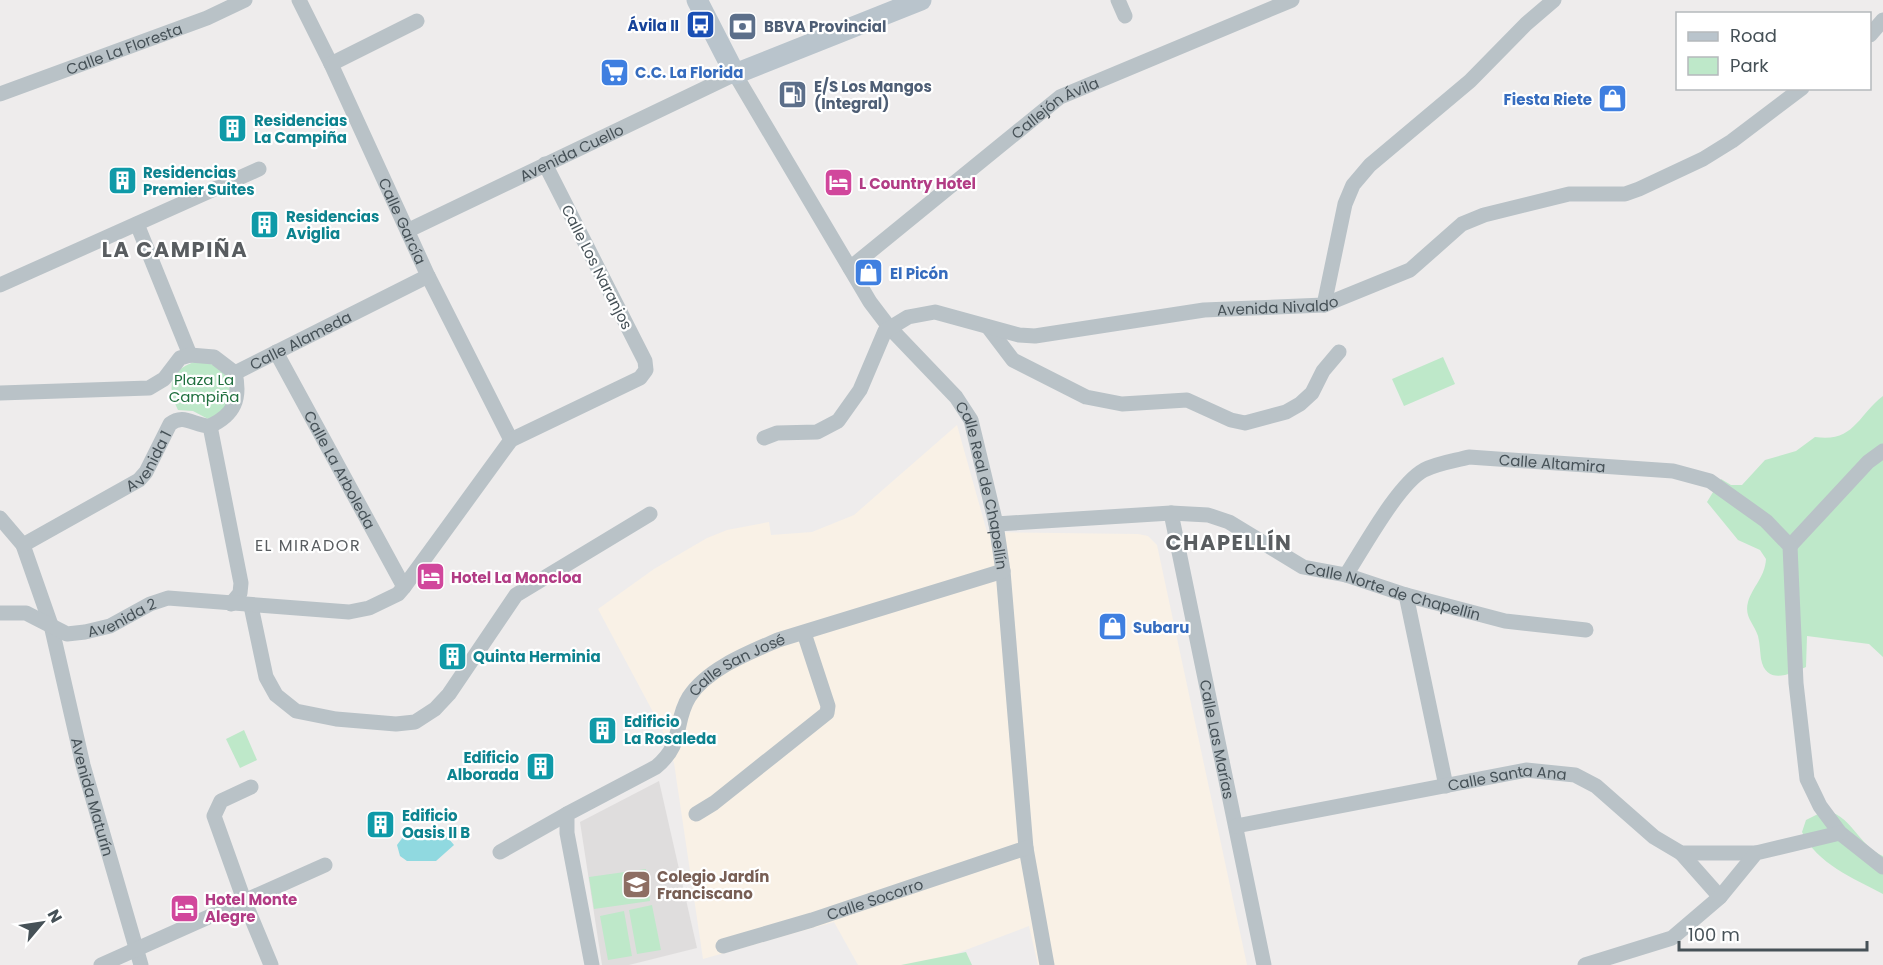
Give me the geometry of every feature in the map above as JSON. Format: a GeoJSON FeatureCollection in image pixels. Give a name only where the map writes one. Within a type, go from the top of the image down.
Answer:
{"type":"FeatureCollection","features":[{"type":"Feature","properties":{"kind":"street","name":"Calle La Floresta"},"geometry":{"type":"LineString","coordinates":[[0,94],[207,18],[245,0]]}},
{"type":"Feature","properties":{"kind":"street","name":"Calle García"},"geometry":{"type":"LineString","coordinates":[[299,0],[332,64],[428,276],[511,440]]}},
{"type":"Feature","properties":{"kind":"street"},"geometry":{"type":"LineString","coordinates":[[697,0],[735,74],[921,0]]}},
{"type":"Feature","properties":{"kind":"street"},"geometry":{"type":"LineString","coordinates":[[1119,0],[1125,16]]}},
{"type":"Feature","properties":{"kind":"street","name":"Callejón Ávila"},"geometry":{"type":"LineString","coordinates":[[850,268],[1060,97],[1292,0]]}},
{"type":"Feature","properties":{"kind":"street"},"geometry":{"type":"LineString","coordinates":[[1324,305],[1345,204],[1353,185],[1370,165],[1470,81],[1526,24],[1554,0]]}},
{"type":"Feature","properties":{"kind":"street"},"geometry":{"type":"LineString","coordinates":[[1871,33],[1883,20]]}},
{"type":"Feature","properties":{"kind":"street"},"geometry":{"type":"LineString","coordinates":[[332,64],[417,21]]}},
{"type":"Feature","properties":{"kind":"street","name":"Avenida Cuello"},"geometry":{"type":"LineString","coordinates":[[409,230],[735,74]]}},
{"type":"Feature","properties":{"kind":"street","name":"Calle Real de Chapellín"},"geometry":{"type":"LineString","coordinates":[[735,74],[870,302],[889,327],[964,408],[971,420],[996,524],[1003,571],[1026,848],[1047,965]]}},
{"type":"Feature","properties":{"kind":"street","name":"Avenida Nivaldo"},"geometry":{"type":"LineString","coordinates":[[889,327],[908,317],[935,312],[1019,335],[1035,336],[1204,310],[1241,307],[1307,308],[1324,305],[1410,270],[1462,224],[1484,215],[1569,194],[1625,194],[1640,189],[1702,159],[1732,141],[1799,90]]}},
{"type":"Feature","properties":{"kind":"street","name":"Calle Los Naranjos"},"geometry":{"type":"LineString","coordinates":[[511,440],[640,378],[646,370],[645,361],[545,164]]}},
{"type":"Feature","properties":{"kind":"street"},"geometry":{"type":"LineString","coordinates":[[0,285],[259,169]]}},
{"type":"Feature","properties":{"kind":"street"},"geometry":{"type":"LineString","coordinates":[[0,393],[149,388],[164,379],[180,358],[190,355],[137,224]]}},
{"type":"Feature","properties":{"kind":"street","name":"Calle Alameda"},"geometry":{"type":"LineString","coordinates":[[190,355],[214,357],[235,373],[428,276]]}},
{"type":"Feature","properties":{"kind":"street"},"geometry":{"type":"LineString","coordinates":[[764,438],[777,433],[818,432],[838,421],[860,390],[889,327]]}},
{"type":"Feature","properties":{"kind":"street"},"geometry":{"type":"LineString","coordinates":[[988,327],[1013,360],[1086,397],[1122,404],[1187,400],[1231,420],[1245,423],[1286,412],[1300,404],[1312,393],[1323,371],[1339,352]]}},
{"type":"Feature","properties":{"kind":"street","name":"Calle La Arboleda"},"geometry":{"type":"LineString","coordinates":[[276,352],[404,587]]}},
{"type":"Feature","properties":{"kind":"street"},"geometry":{"type":"LineString","coordinates":[[231,604],[240,593],[241,583],[210,426],[223,420],[237,400],[239,389],[235,373]]}},
{"type":"Feature","properties":{"kind":"street","name":"Avenida 1"},"geometry":{"type":"LineString","coordinates":[[23,545],[139,480],[146,472],[170,424],[175,420],[187,419],[210,426]]}},
{"type":"Feature","properties":{"kind":"street"},"geometry":{"type":"LineString","coordinates":[[404,587],[511,440]]}},
{"type":"Feature","properties":{"kind":"street"},"geometry":{"type":"LineString","coordinates":[[1883,451],[1868,462],[1790,546],[1796,683],[1807,778],[1820,806],[1840,833],[1883,867]]}},
{"type":"Feature","properties":{"kind":"street","name":"Calle Altamira"},"geometry":{"type":"LineString","coordinates":[[1346,575],[1407,486],[1422,471],[1469,457],[1672,471],[1710,481],[1766,521],[1790,546]]}},
{"type":"Feature","properties":{"kind":"street","name":"Calle Norte de Chapellín"},"geometry":{"type":"LineString","coordinates":[[996,524],[1171,513],[1208,515],[1229,522],[1303,567],[1346,575],[1406,595],[1504,621],[1586,630]]}},
{"type":"Feature","properties":{"kind":"street","name":"Calle Las Marías"},"geometry":{"type":"LineString","coordinates":[[1171,513],[1264,965]]}},
{"type":"Feature","properties":{"kind":"street"},"geometry":{"type":"LineString","coordinates":[[251,606],[269,686],[285,704],[296,711],[325,718],[396,724],[415,722],[435,709],[449,694],[516,595],[650,514]]}},
{"type":"Feature","properties":{"kind":"street"},"geometry":{"type":"LineString","coordinates":[[0,518],[23,545]]}},
{"type":"Feature","properties":{"kind":"street","name":"Avenida Maturín"},"geometry":{"type":"LineString","coordinates":[[23,545],[51,625],[83,765],[141,965]]}},
{"type":"Feature","properties":{"kind":"street","name":"Calle San José"},"geometry":{"type":"LineString","coordinates":[[500,852],[656,767],[668,758],[674,747],[688,699],[700,683],[749,652],[1003,571]]}},
{"type":"Feature","properties":{"kind":"street","name":"Avenida 2"},"geometry":{"type":"LineString","coordinates":[[0,614],[26,613],[67,634],[110,626],[150,604],[168,598],[349,612],[369,608],[398,594],[404,587]]}},
{"type":"Feature","properties":{"kind":"street"},"geometry":{"type":"LineString","coordinates":[[1406,595],[1446,786]]}},
{"type":"Feature","properties":{"kind":"street"},"geometry":{"type":"LineString","coordinates":[[696,814],[714,803],[827,713],[828,706],[804,633]]}},
{"type":"Feature","properties":{"kind":"street","name":"Calle Santa Ana"},"geometry":{"type":"LineString","coordinates":[[1236,826],[1526,770],[1575,775],[1596,786],[1654,837],[1681,852],[1756,853],[1840,833]]}},
{"type":"Feature","properties":{"kind":"street"},"geometry":{"type":"LineString","coordinates":[[251,787],[221,801],[214,816],[244,900],[271,965]]}},
{"type":"Feature","properties":{"kind":"street"},"geometry":{"type":"LineString","coordinates":[[567,814],[567,833],[592,965]]}},
{"type":"Feature","properties":{"kind":"street","name":"Calle Socorro"},"geometry":{"type":"LineString","coordinates":[[723,946],[812,920],[1026,848]]}},
{"type":"Feature","properties":{"kind":"street"},"geometry":{"type":"LineString","coordinates":[[1681,852],[1720,897]]}},
{"type":"Feature","properties":{"kind":"street"},"geometry":{"type":"LineString","coordinates":[[1585,965],[1672,938],[1720,897],[1756,853]]}},
{"type":"Feature","properties":{"kind":"street"},"geometry":{"type":"LineString","coordinates":[[101,965],[325,865]]}},
{"type":"Feature","properties":{"kind":"shaded area"},"geometry":{"type":"Polygon","coordinates":[[[957,425],[987,532],[1138,534],[1148,536],[1157,545],[1247,965],[1038,965],[1029,926],[926,965],[858,965],[834,922],[703,959],[674,763],[661,727],[598,609],[654,569],[707,538],[727,530],[769,522],[771,535],[812,532],[854,515],[957,425]]]}},
{"type":"Feature","properties":{"kind":"shaded area","name":"Colegio Jardín Franciscano"},"geometry":{"type":"Polygon","coordinates":[[[659,781],[697,948],[629,965],[602,965],[580,822],[659,781]]]}},
{"type":"Feature","properties":{"kind":"green space"},"geometry":{"type":"Polygon","coordinates":[[[1443,357],[1455,384],[1404,406],[1392,379],[1443,357]]]}},
{"type":"Feature","properties":{"kind":"green space","name":"Plaza La Campiña"},"geometry":{"type":"Polygon","coordinates":[[[197,361],[206,362],[221,370],[230,383],[230,399],[226,408],[210,420],[193,411],[178,410],[172,394],[176,374],[188,364],[197,361]]]}},
{"type":"Feature","properties":{"kind":"green space"},"geometry":{"type":"Polygon","coordinates":[[[1883,396],[1883,657],[1869,644],[1807,636],[1806,667],[1786,675],[1773,675],[1764,667],[1758,636],[1747,612],[1748,602],[1761,576],[1766,559],[1760,550],[1738,540],[1707,502],[1721,479],[1731,485],[1742,485],[1765,460],[1796,451],[1815,437],[1828,438],[1847,432],[1883,396]]]}},
{"type":"Feature","properties":{"kind":"green space"},"geometry":{"type":"Polygon","coordinates":[[[244,730],[257,760],[240,768],[226,739],[244,730]]]}},
{"type":"Feature","properties":{"kind":"green space"},"geometry":{"type":"Polygon","coordinates":[[[1824,811],[1841,817],[1867,845],[1883,856],[1883,894],[1837,869],[1817,853],[1809,843],[1802,832],[1806,820],[1824,811]]]}},
{"type":"Feature","properties":{"kind":"green space"},"geometry":{"type":"Polygon","coordinates":[[[646,869],[650,901],[594,909],[589,877],[646,869]]]}},
{"type":"Feature","properties":{"kind":"green space"},"geometry":{"type":"Polygon","coordinates":[[[652,905],[661,950],[637,954],[629,910],[652,905]]]}},
{"type":"Feature","properties":{"kind":"green space"},"geometry":{"type":"Polygon","coordinates":[[[624,911],[632,956],[608,960],[600,916],[624,911]]]}},
{"type":"Feature","properties":{"kind":"green space"},"geometry":{"type":"Polygon","coordinates":[[[966,952],[972,965],[901,965],[966,952]]]}},
{"type":"Feature","properties":{"kind":"water"},"geometry":{"type":"Polygon","coordinates":[[[444,833],[454,845],[436,861],[407,861],[400,856],[397,845],[403,837],[422,835],[430,840],[444,833]]]}},
{"type":"Feature","properties":{"kind":"place","name":"Ávila II"},"geometry":{"type":"Point","coordinates":[700,25]}},
{"type":"Feature","properties":{"kind":"place","name":"BBVA Provincial"},"geometry":{"type":"Point","coordinates":[743,26]}},
{"type":"Feature","properties":{"kind":"place","name":"C.C. La Florida"},"geometry":{"type":"Point","coordinates":[614,72]}},
{"type":"Feature","properties":{"kind":"place","name":"E/S Los Mangos (Integral)"},"geometry":{"type":"Point","coordinates":[793,95]}},
{"type":"Feature","properties":{"kind":"place","name":"Fiesta Riete"},"geometry":{"type":"Point","coordinates":[1613,99]}},
{"type":"Feature","properties":{"kind":"place","name":"Residencias La Campiña"},"geometry":{"type":"Point","coordinates":[233,129]}},
{"type":"Feature","properties":{"kind":"place","name":"Residencias Premier Suites"},"geometry":{"type":"Point","coordinates":[122,181]}},
{"type":"Feature","properties":{"kind":"place","name":"L Country Hotel"},"geometry":{"type":"Point","coordinates":[838,183]}},
{"type":"Feature","properties":{"kind":"place","name":"Residencias Aviglia"},"geometry":{"type":"Point","coordinates":[265,225]}},
{"type":"Feature","properties":{"kind":"place","name":"El Picón"},"geometry":{"type":"Point","coordinates":[869,273]}},
{"type":"Feature","properties":{"kind":"place","name":"Hotel La Moncloa"},"geometry":{"type":"Point","coordinates":[430,577]}},
{"type":"Feature","properties":{"kind":"place","name":"Subaru"},"geometry":{"type":"Point","coordinates":[1112,627]}},
{"type":"Feature","properties":{"kind":"place","name":"Quinta Herminia"},"geometry":{"type":"Point","coordinates":[452,656]}},
{"type":"Feature","properties":{"kind":"place","name":"Edificio La Rosaleda"},"geometry":{"type":"Point","coordinates":[603,730]}},
{"type":"Feature","properties":{"kind":"place","name":"Edificio Alborada"},"geometry":{"type":"Point","coordinates":[540,766]}},
{"type":"Feature","properties":{"kind":"place","name":"Edificio Oasis II B"},"geometry":{"type":"Point","coordinates":[381,824]}},
{"type":"Feature","properties":{"kind":"place","name":"Colegio Jardín Franciscano"},"geometry":{"type":"Point","coordinates":[636,885]}},
{"type":"Feature","properties":{"kind":"place","name":"Hotel Monte Alegre"},"geometry":{"type":"Point","coordinates":[184,908]}},
{"type":"Feature","properties":{"kind":"district","name":"LA CAMPIÑA"},"geometry":{"type":"Point","coordinates":[175,249]}},
{"type":"Feature","properties":{"kind":"district","name":"CHAPELLÍN"},"geometry":{"type":"Point","coordinates":[1229,542]}},
{"type":"Feature","properties":{"kind":"district","name":"EL MIRADOR"},"geometry":{"type":"Point","coordinates":[308,545]}}]}
